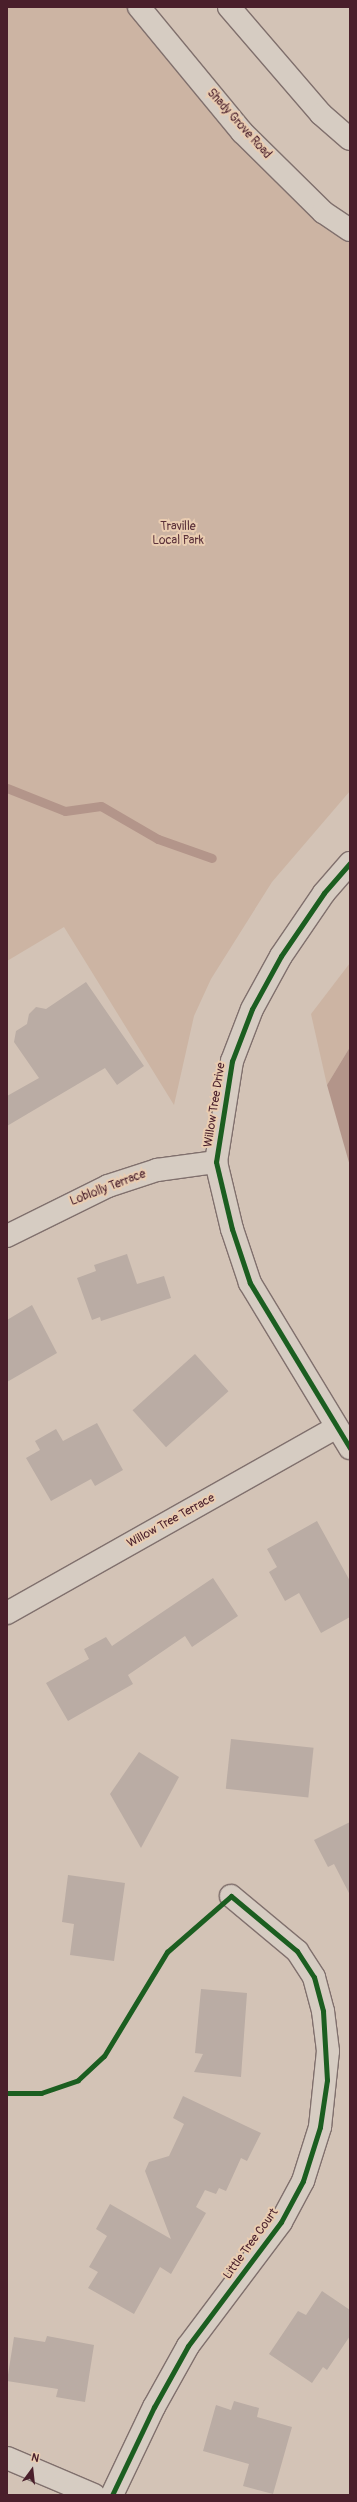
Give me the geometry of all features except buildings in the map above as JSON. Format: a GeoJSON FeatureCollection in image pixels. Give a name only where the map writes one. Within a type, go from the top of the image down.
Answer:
{"type":"FeatureCollection","features":[{"type":"Feature","properties":{"kind":"street","name":"Shady Grove Road"},"geometry":{"type":"LineString","coordinates":[[138,7],[242,132],[323,212],[350,230]]}},
{"type":"Feature","properties":{"kind":"street"},"geometry":{"type":"LineString","coordinates":[[229,7],[322,114],[350,139]]}},
{"type":"Feature","properties":{"kind":"street","name":"Willow Tree Drive"},"geometry":{"type":"LineString","coordinates":[[350,862],[324,892],[281,956],[252,1009],[232,1061],[216,1162],[232,1229],[250,1283],[335,1428],[350,1448]]}},
{"type":"Feature","properties":{"kind":"street","name":"Loblolly Terrace"},"geometry":{"type":"LineString","coordinates":[[7,1236],[108,1186],[156,1170],[216,1162]]}},
{"type":"Feature","properties":{"kind":"street","name":"Willow Tree Terrace"},"geometry":{"type":"LineString","coordinates":[[7,1613],[335,1428]]}},
{"type":"Feature","properties":{"kind":"street","name":"Little Tree Court"},"geometry":{"type":"LineString","coordinates":[[112,2495],[154,2406],[188,2346],[281,2222],[303,2182],[320,2127],[328,2051],[323,2010],[314,1977],[297,1951],[231,1896]]}},
{"type":"Feature","properties":{"kind":"street"},"geometry":{"type":"LineString","coordinates":[[7,2458],[94,2495]]}},
{"type":"Feature","properties":{"kind":"green space","name":"Traville Local Park"},"geometry":{"type":"Polygon","coordinates":[[[7,7],[139,7],[350,230],[350,791],[272,882],[211,979],[194,1016],[174,1105],[64,927],[7,961],[7,7]]]}},
{"type":"Feature","properties":{"kind":"green space"},"geometry":{"type":"Polygon","coordinates":[[[350,963],[350,1047],[327,1085],[311,1014],[350,963]]]}},
{"type":"Feature","properties":{"kind":"shaded area"},"geometry":{"type":"Polygon","coordinates":[[[350,1047],[350,1166],[327,1085],[350,1047]]]}},
{"type":"Feature","properties":{"kind":"waterway"},"geometry":{"type":"LineString","coordinates":[[7,788],[65,811],[101,806],[158,839],[212,858]]}},
{"type":"Feature","properties":{"kind":"cycle path"},"geometry":{"type":"LineString","coordinates":[[350,863],[324,893],[281,956],[252,1009],[232,1061],[216,1162],[232,1229],[250,1283],[350,1448]]}},
{"type":"Feature","properties":{"kind":"cycle path"},"geometry":{"type":"LineString","coordinates":[[7,2093],[41,2093],[78,2080],[104,2056],[167,1952],[231,1896],[297,1951],[314,1977],[323,2011],[327,2080],[320,2127],[303,2181],[281,2222],[188,2346],[154,2407],[112,2495]]}}]}
